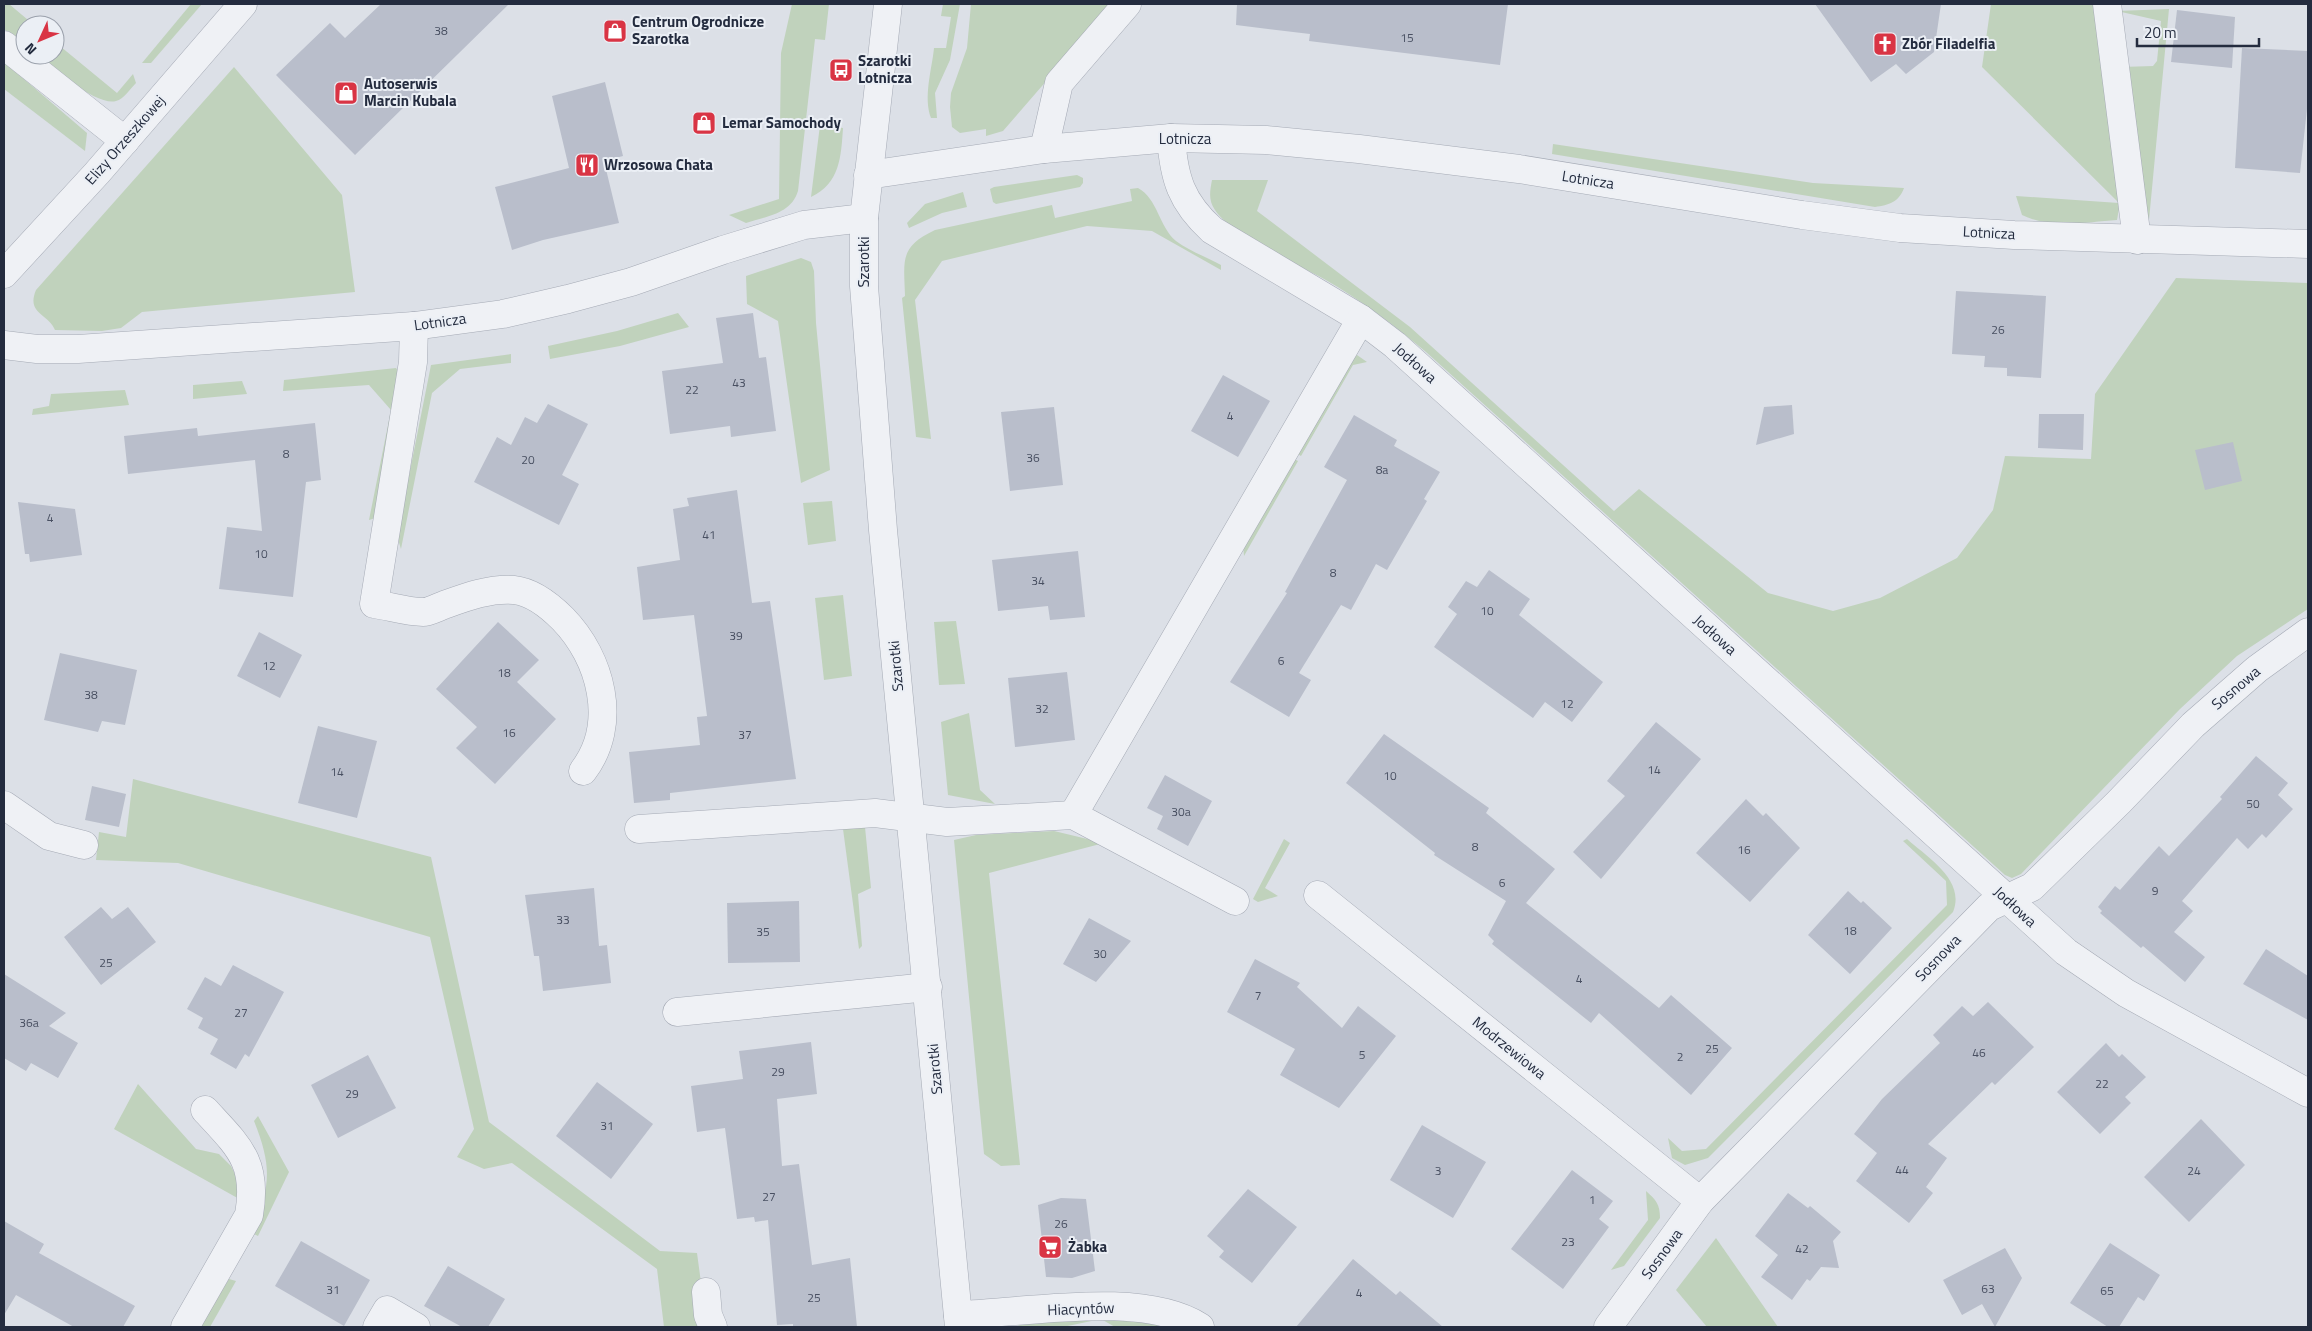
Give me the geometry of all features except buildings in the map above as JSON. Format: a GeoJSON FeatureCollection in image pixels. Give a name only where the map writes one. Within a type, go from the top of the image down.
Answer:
{"type":"FeatureCollection","features":[{"type":"Feature","properties":{"kind":"street","name":"Elizy Orzeszkowej"},"geometry":{"type":"LineString","coordinates":[[4,274],[125,141],[243,4]]}},
{"type":"Feature","properties":{"kind":"street","name":"Szarotki"},"geometry":{"type":"LineString","coordinates":[[888,4],[864,218],[864,286],[883,530],[959,1321]]}},
{"type":"Feature","properties":{"kind":"street"},"geometry":{"type":"LineString","coordinates":[[1044,149],[1059,83],[1128,4]]}},
{"type":"Feature","properties":{"kind":"street"},"geometry":{"type":"LineString","coordinates":[[2107,4],[2137,240]]}},
{"type":"Feature","properties":{"kind":"street"},"geometry":{"type":"LineString","coordinates":[[4,45],[125,141]]}},
{"type":"Feature","properties":{"kind":"street","name":"Lotnicza"},"geometry":{"type":"LineString","coordinates":[[868,175],[1044,149],[1171,138],[1266,140],[1359,149],[1519,169],[1792,213],[1900,228],[2137,240],[2308,244]]}},
{"type":"Feature","properties":{"kind":"street","name":"Jodłowa"},"geometry":{"type":"LineString","coordinates":[[1171,138],[1173,164],[1178,184],[1196,216],[1212,230],[1361,319],[1402,352],[2066,952],[2126,993],[2308,1093]]}},
{"type":"Feature","properties":{"kind":"street","name":"Lotnicza"},"geometry":{"type":"LineString","coordinates":[[4,345],[38,349],[78,349],[414,326],[503,314],[631,282],[804,225],[864,218]]}},
{"type":"Feature","properties":{"kind":"street"},"geometry":{"type":"LineString","coordinates":[[1073,815],[1361,319]]}},
{"type":"Feature","properties":{"kind":"street"},"geometry":{"type":"LineString","coordinates":[[414,326],[413,362],[374,604],[424,612],[471,595],[495,590],[516,590],[536,598],[553,609],[583,644],[598,675],[603,711],[599,743],[583,771]]}},
{"type":"Feature","properties":{"kind":"street","name":"Sosnowa"},"geometry":{"type":"LineString","coordinates":[[1608,1327],[1700,1201],[1988,907],[2032,887],[2119,802],[2193,725],[2257,669],[2308,632]]}},
{"type":"Feature","properties":{"kind":"street"},"geometry":{"type":"LineString","coordinates":[[4,805],[50,836],[84,845]]}},
{"type":"Feature","properties":{"kind":"street"},"geometry":{"type":"LineString","coordinates":[[640,829],[876,814],[947,822],[1073,815],[1235,901]]}},
{"type":"Feature","properties":{"kind":"street","name":"Modrzewiowa"},"geometry":{"type":"LineString","coordinates":[[1318,895],[1700,1201]]}},
{"type":"Feature","properties":{"kind":"street"},"geometry":{"type":"LineString","coordinates":[[677,1012],[928,987]]}},
{"type":"Feature","properties":{"kind":"street"},"geometry":{"type":"LineString","coordinates":[[185,1327],[249,1215],[253,1195],[252,1179],[247,1162],[234,1142],[205,1110]]}},
{"type":"Feature","properties":{"kind":"street"},"geometry":{"type":"LineString","coordinates":[[706,1292],[708,1315],[714,1327]]}},
{"type":"Feature","properties":{"kind":"street","name":"Hiacyntów"},"geometry":{"type":"LineString","coordinates":[[959,1321],[1075,1308],[1136,1308],[1168,1313],[1188,1319],[1200,1327]]}},
{"type":"Feature","properties":{"kind":"street"},"geometry":{"type":"LineString","coordinates":[[377,1327],[387,1310],[416,1327]]}},
{"type":"Feature","properties":{"kind":"green space"},"geometry":{"type":"Polygon","coordinates":[[[4,4],[9,4],[22,15],[15,15],[15,38],[4,29],[4,4]]]}},
{"type":"Feature","properties":{"kind":"green space"},"geometry":{"type":"Polygon","coordinates":[[[191,4],[202,4],[151,63],[142,63],[191,4]]]}},
{"type":"Feature","properties":{"kind":"green space"},"geometry":{"type":"Polygon","coordinates":[[[792,4],[829,4],[825,40],[815,39],[798,191],[795,199],[784,209],[770,216],[746,223],[729,215],[779,199],[781,53],[792,4]]]}},
{"type":"Feature","properties":{"kind":"green space"},"geometry":{"type":"Polygon","coordinates":[[[943,4],[960,4],[950,60],[935,93],[937,118],[931,118],[928,92],[934,48],[946,48],[951,17],[941,16],[943,4]]]}},
{"type":"Feature","properties":{"kind":"green space"},"geometry":{"type":"Polygon","coordinates":[[[971,4],[1113,4],[1003,131],[986,136],[986,129],[960,133],[952,127],[951,93],[967,48],[971,4]]]}},
{"type":"Feature","properties":{"kind":"green space"},"geometry":{"type":"Polygon","coordinates":[[[1991,4],[2100,4],[2120,203],[2117,220],[2056,223],[2044,222],[2022,215],[2016,196],[2119,203],[1982,67],[1991,4]]]}},
{"type":"Feature","properties":{"kind":"green space"},"geometry":{"type":"Polygon","coordinates":[[[2169,9],[2149,220],[2142,202],[2121,67],[2153,66],[2157,61],[2161,21],[2117,11],[2169,9]]]}},
{"type":"Feature","properties":{"kind":"green space"},"geometry":{"type":"Polygon","coordinates":[[[65,50],[117,93],[133,74],[136,83],[119,100],[108,101],[98,98],[74,85],[48,65],[65,65],[65,50]]]}},
{"type":"Feature","properties":{"kind":"green space"},"geometry":{"type":"Polygon","coordinates":[[[4,62],[87,133],[85,151],[4,89],[4,62]]]}},
{"type":"Feature","properties":{"kind":"green space"},"geometry":{"type":"Polygon","coordinates":[[[234,67],[342,195],[355,292],[142,312],[121,328],[102,331],[55,330],[52,324],[36,309],[34,298],[36,290],[234,67]]]}},
{"type":"Feature","properties":{"kind":"green space"},"geometry":{"type":"Polygon","coordinates":[[[820,125],[843,128],[840,159],[828,184],[811,197],[820,125]]]}},
{"type":"Feature","properties":{"kind":"green space"},"geometry":{"type":"Polygon","coordinates":[[[1553,144],[1813,183],[1904,188],[1899,197],[1893,202],[1875,207],[1552,154],[1553,144]]]}},
{"type":"Feature","properties":{"kind":"green space"},"geometry":{"type":"Polygon","coordinates":[[[1077,175],[1083,178],[1083,183],[1080,187],[996,204],[993,202],[990,189],[994,187],[1077,175]]]}},
{"type":"Feature","properties":{"kind":"green space"},"geometry":{"type":"Polygon","coordinates":[[[1212,180],[1268,180],[1257,211],[1410,327],[1614,511],[1639,489],[1768,593],[1833,611],[1880,598],[1957,558],[1993,510],[2005,456],[2091,459],[2095,394],[2176,278],[2308,283],[2308,609],[2237,656],[2180,709],[2021,874],[2012,878],[2005,875],[1426,352],[1351,295],[1265,249],[1224,220],[1211,203],[1212,180]]]}},
{"type":"Feature","properties":{"kind":"green space"},"geometry":{"type":"Polygon","coordinates":[[[1138,188],[1150,199],[1170,235],[1176,241],[1221,265],[1221,270],[1152,231],[1087,226],[942,261],[915,300],[931,439],[916,437],[902,298],[905,296],[904,273],[906,256],[915,242],[935,230],[1052,205],[1055,218],[1132,201],[1130,189],[1138,188]]]}},
{"type":"Feature","properties":{"kind":"green space"},"geometry":{"type":"Polygon","coordinates":[[[963,192],[967,207],[942,213],[909,228],[907,223],[925,204],[963,192]]]}},
{"type":"Feature","properties":{"kind":"green space"},"geometry":{"type":"Polygon","coordinates":[[[801,258],[811,262],[814,271],[816,323],[830,470],[801,483],[778,321],[747,304],[746,276],[801,258]]]}},
{"type":"Feature","properties":{"kind":"green space"},"geometry":{"type":"Polygon","coordinates":[[[678,313],[689,327],[620,346],[550,359],[548,346],[617,331],[678,313]]]}},
{"type":"Feature","properties":{"kind":"green space"},"geometry":{"type":"Polygon","coordinates":[[[511,354],[511,363],[460,369],[432,393],[401,549],[397,536],[431,365],[511,354]]]}},
{"type":"Feature","properties":{"kind":"green space"},"geometry":{"type":"Polygon","coordinates":[[[1357,355],[1367,362],[1353,365],[1301,456],[1296,453],[1351,360],[1357,355]]]}},
{"type":"Feature","properties":{"kind":"green space"},"geometry":{"type":"Polygon","coordinates":[[[396,368],[401,375],[376,518],[369,520],[391,410],[369,385],[283,391],[284,380],[396,368]]]}},
{"type":"Feature","properties":{"kind":"green space"},"geometry":{"type":"Polygon","coordinates":[[[242,381],[247,394],[193,399],[193,385],[242,381]]]}},
{"type":"Feature","properties":{"kind":"green space"},"geometry":{"type":"Polygon","coordinates":[[[125,390],[129,405],[32,415],[33,409],[49,406],[51,394],[125,390]]]}},
{"type":"Feature","properties":{"kind":"green space"},"geometry":{"type":"Polygon","coordinates":[[[1294,459],[1298,461],[1244,556],[1243,545],[1294,459]]]}},
{"type":"Feature","properties":{"kind":"green space"},"geometry":{"type":"Polygon","coordinates":[[[832,501],[836,541],[808,545],[803,503],[832,501]]]}},
{"type":"Feature","properties":{"kind":"green space"},"geometry":{"type":"Polygon","coordinates":[[[843,595],[852,676],[824,680],[815,598],[843,595]]]}},
{"type":"Feature","properties":{"kind":"green space"},"geometry":{"type":"Polygon","coordinates":[[[956,621],[965,684],[939,685],[934,622],[956,621]]]}},
{"type":"Feature","properties":{"kind":"green space"},"geometry":{"type":"Polygon","coordinates":[[[969,713],[980,790],[995,804],[948,795],[941,722],[969,713]]]}},
{"type":"Feature","properties":{"kind":"green space"},"geometry":{"type":"Polygon","coordinates":[[[133,779],[431,857],[489,1122],[660,1251],[697,1253],[707,1327],[664,1327],[657,1269],[512,1163],[484,1169],[457,1157],[474,1129],[430,937],[178,863],[96,860],[99,832],[126,837],[133,779]]]}},
{"type":"Feature","properties":{"kind":"green space"},"geometry":{"type":"Polygon","coordinates":[[[865,827],[871,888],[858,894],[862,946],[859,949],[843,829],[865,827]]]}},
{"type":"Feature","properties":{"kind":"green space"},"geometry":{"type":"Polygon","coordinates":[[[1054,831],[1104,843],[989,873],[1020,1165],[1001,1166],[984,1154],[954,840],[976,835],[1054,831]]]}},
{"type":"Feature","properties":{"kind":"green space"},"geometry":{"type":"Polygon","coordinates":[[[1284,839],[1290,843],[1265,888],[1278,896],[1258,902],[1253,899],[1284,839]]]}},
{"type":"Feature","properties":{"kind":"green space"},"geometry":{"type":"Polygon","coordinates":[[[1907,839],[1934,862],[1949,880],[1956,900],[1953,912],[1708,1158],[1685,1165],[1672,1158],[1668,1138],[1682,1151],[1706,1149],[1947,905],[1946,881],[1903,841],[1907,839]]]}},
{"type":"Feature","properties":{"kind":"green space"},"geometry":{"type":"Polygon","coordinates":[[[138,1084],[196,1149],[219,1154],[231,1166],[238,1180],[241,1200],[114,1129],[138,1084]]]}},
{"type":"Feature","properties":{"kind":"green space"},"geometry":{"type":"Polygon","coordinates":[[[258,1116],[289,1172],[258,1236],[252,1233],[263,1202],[267,1177],[264,1152],[254,1121],[258,1116]]]}},
{"type":"Feature","properties":{"kind":"green space"},"geometry":{"type":"Polygon","coordinates":[[[1646,1191],[1657,1203],[1660,1218],[1624,1266],[1611,1270],[1648,1220],[1646,1191]]]}},
{"type":"Feature","properties":{"kind":"green space"},"geometry":{"type":"Polygon","coordinates":[[[1716,1238],[1778,1327],[1707,1327],[1676,1290],[1716,1238]]]}},
{"type":"Feature","properties":{"kind":"green space"},"geometry":{"type":"Polygon","coordinates":[[[229,1279],[236,1281],[210,1327],[200,1327],[229,1279]]]}},
{"type":"Feature","properties":{"kind":"green space"},"geometry":{"type":"Polygon","coordinates":[[[1101,1319],[1140,1320],[1165,1327],[1115,1327],[1101,1319]]]}},
{"type":"Feature","properties":{"kind":"green space"},"geometry":{"type":"Polygon","coordinates":[[[1101,1319],[1063,1327],[1015,1327],[1025,1323],[1101,1319]]]}},
{"type":"Feature","properties":{"kind":"place","name":"Centrum Ogrodnicze Szarotka"},"geometry":{"type":"Point","coordinates":[615,31]}},
{"type":"Feature","properties":{"kind":"place","name":"Zbór Filadelfia"},"geometry":{"type":"Point","coordinates":[1885,44]}},
{"type":"Feature","properties":{"kind":"place","name":"Szarotki Lotnicza"},"geometry":{"type":"Point","coordinates":[841,70]}},
{"type":"Feature","properties":{"kind":"place","name":"Autoserwis Marcin Kubala"},"geometry":{"type":"Point","coordinates":[346,93]}},
{"type":"Feature","properties":{"kind":"place","name":"Lemar Samochody"},"geometry":{"type":"Point","coordinates":[704,123]}},
{"type":"Feature","properties":{"kind":"place","name":"Wrzosowa Chata"},"geometry":{"type":"Point","coordinates":[587,165]}},
{"type":"Feature","properties":{"kind":"place","name":"Żabka"},"geometry":{"type":"Point","coordinates":[1050,1247]}}]}
